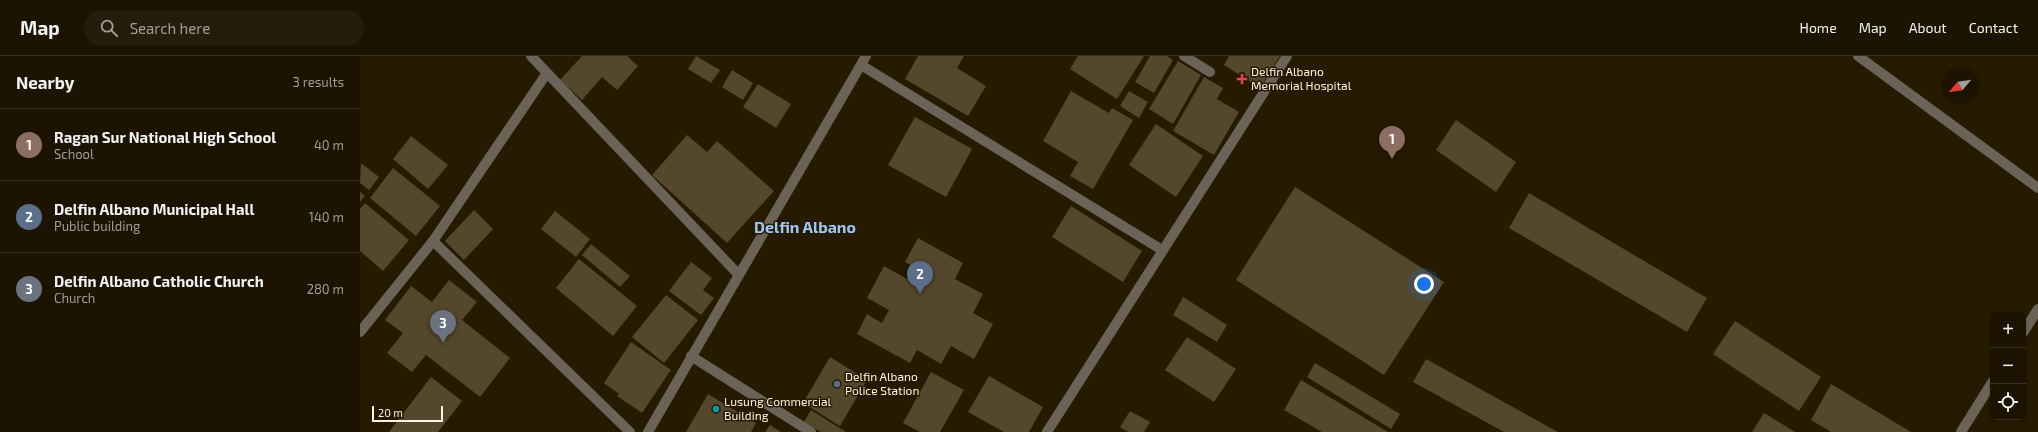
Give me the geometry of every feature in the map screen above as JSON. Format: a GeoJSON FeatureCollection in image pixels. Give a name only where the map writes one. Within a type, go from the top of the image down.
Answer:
{"type":"FeatureCollection","features":[{"type":"Feature","properties":{"kind":"street"},"geometry":{"type":"LineString","coordinates":[[530,56],[738,274]]}},
{"type":"Feature","properties":{"kind":"street"},"geometry":{"type":"LineString","coordinates":[[648,432],[738,274],[799,174],[866,56]]}},
{"type":"Feature","properties":{"kind":"street"},"geometry":{"type":"LineString","coordinates":[[1184,56],[1210,72]]}},
{"type":"Feature","properties":{"kind":"street"},"geometry":{"type":"LineString","coordinates":[[1047,432],[1287,56]]}},
{"type":"Feature","properties":{"kind":"street"},"geometry":{"type":"LineString","coordinates":[[1858,56],[2038,188]]}},
{"type":"Feature","properties":{"kind":"street"},"geometry":{"type":"LineString","coordinates":[[861,66],[1162,250]]}},
{"type":"Feature","properties":{"kind":"street"},"geometry":{"type":"LineString","coordinates":[[360,332],[433,241],[547,73]]}},
{"type":"Feature","properties":{"kind":"street"},"geometry":{"type":"LineString","coordinates":[[433,241],[630,432]]}},
{"type":"Feature","properties":{"kind":"street"},"geometry":{"type":"LineString","coordinates":[[2026,328],[2038,309]]}},
{"type":"Feature","properties":{"kind":"street"},"geometry":{"type":"LineString","coordinates":[[691,356],[811,432]]}},
{"type":"Feature","properties":{"kind":"street"},"geometry":{"type":"LineString","coordinates":[[1961,432],[1991,384]]}},
{"type":"Feature","properties":{"kind":"building"},"geometry":{"type":"Polygon","coordinates":[[[582,56],[627,56],[638,66],[617,90],[602,77],[582,100],[560,80],[582,56]]]}},
{"type":"Feature","properties":{"kind":"building"},"geometry":{"type":"Polygon","coordinates":[[[696,56],[720,70],[711,83],[688,69],[696,56]]]}},
{"type":"Feature","properties":{"kind":"building"},"geometry":{"type":"Polygon","coordinates":[[[918,56],[964,56],[957,68],[986,86],[968,116],[905,79],[918,56]]]}},
{"type":"Feature","properties":{"kind":"building"},"geometry":{"type":"Polygon","coordinates":[[[1078,56],[1144,56],[1117,99],[1070,69],[1078,56]]]}},
{"type":"Feature","properties":{"kind":"building"},"geometry":{"type":"Polygon","coordinates":[[[1150,56],[1167,56],[1173,60],[1154,93],[1135,82],[1150,56]]]}},
{"type":"Feature","properties":{"kind":"building"},"geometry":{"type":"Polygon","coordinates":[[[1229,56],[1280,56],[1260,88],[1224,65],[1229,56]]]}},
{"type":"Feature","properties":{"kind":"building"},"geometry":{"type":"Polygon","coordinates":[[[1178,61],[1201,75],[1173,124],[1149,109],[1178,61]]]}},
{"type":"Feature","properties":{"kind":"building"},"geometry":{"type":"Polygon","coordinates":[[[732,70],[753,83],[743,100],[722,87],[732,70]]]}},
{"type":"Feature","properties":{"kind":"building"},"geometry":{"type":"Polygon","coordinates":[[[1204,77],[1223,88],[1217,99],[1239,112],[1214,155],[1173,131],[1204,77]]]}},
{"type":"Feature","properties":{"kind":"building"},"geometry":{"type":"Polygon","coordinates":[[[758,84],[791,104],[776,128],[743,107],[758,84]]]}},
{"type":"Feature","properties":{"kind":"building"},"geometry":{"type":"Polygon","coordinates":[[[1071,91],[1109,113],[1112,108],[1133,120],[1093,189],[1070,176],[1078,162],[1043,141],[1071,91]]]}},
{"type":"Feature","properties":{"kind":"building"},"geometry":{"type":"Polygon","coordinates":[[[1129,91],[1148,102],[1139,118],[1120,106],[1129,91]]]}},
{"type":"Feature","properties":{"kind":"building"},"geometry":{"type":"Polygon","coordinates":[[[915,117],[972,149],[946,197],[888,165],[915,117]]]}},
{"type":"Feature","properties":{"kind":"building"},"geometry":{"type":"Polygon","coordinates":[[[1456,120],[1516,162],[1496,192],[1436,150],[1456,120]]]}},
{"type":"Feature","properties":{"kind":"building"},"geometry":{"type":"Polygon","coordinates":[[[1156,124],[1203,156],[1176,197],[1129,165],[1156,124]]]}},
{"type":"Feature","properties":{"kind":"building"},"geometry":{"type":"Polygon","coordinates":[[[687,135],[707,152],[717,141],[774,191],[727,243],[652,175],[687,135]]]}},
{"type":"Feature","properties":{"kind":"building"},"geometry":{"type":"Polygon","coordinates":[[[411,136],[448,165],[428,189],[393,159],[411,136]]]}},
{"type":"Feature","properties":{"kind":"building"},"geometry":{"type":"Polygon","coordinates":[[[361,163],[379,177],[369,190],[360,183],[361,163]]]}},
{"type":"Feature","properties":{"kind":"building"},"geometry":{"type":"Polygon","coordinates":[[[393,168],[440,206],[416,236],[370,198],[393,168]]]}},
{"type":"Feature","properties":{"kind":"building"},"geometry":{"type":"Polygon","coordinates":[[[1295,187],[1444,282],[1384,375],[1236,280],[1295,187]]]}},
{"type":"Feature","properties":{"kind":"building"},"geometry":{"type":"Polygon","coordinates":[[[360,192],[365,196],[360,202],[360,192]]]}},
{"type":"Feature","properties":{"kind":"building"},"geometry":{"type":"Polygon","coordinates":[[[1529,193],[1707,298],[1687,332],[1509,228],[1529,193]]]}},
{"type":"Feature","properties":{"kind":"building"},"geometry":{"type":"Polygon","coordinates":[[[365,203],[409,240],[383,271],[360,251],[360,209],[365,203]]]}},
{"type":"Feature","properties":{"kind":"building"},"geometry":{"type":"Polygon","coordinates":[[[1071,206],[1142,251],[1123,282],[1052,237],[1071,206]]]}},
{"type":"Feature","properties":{"kind":"building"},"geometry":{"type":"Polygon","coordinates":[[[474,210],[493,229],[464,260],[445,241],[474,210]]]}},
{"type":"Feature","properties":{"kind":"building"},"geometry":{"type":"Polygon","coordinates":[[[555,211],[590,239],[576,257],[541,229],[555,211]]]}},
{"type":"Feature","properties":{"kind":"building"},"geometry":{"type":"Polygon","coordinates":[[[918,238],[963,263],[955,279],[983,294],[973,313],[993,324],[974,359],[951,346],[941,364],[917,350],[910,363],[857,334],[867,314],[882,323],[889,310],[867,298],[884,266],[907,279],[914,267],[905,262],[918,238]]]}},
{"type":"Feature","properties":{"kind":"building"},"geometry":{"type":"Polygon","coordinates":[[[591,244],[630,276],[620,287],[582,255],[591,244]]]}},
{"type":"Feature","properties":{"kind":"building"},"geometry":{"type":"Polygon","coordinates":[[[579,259],[637,306],[613,336],[556,288],[579,259]]]}},
{"type":"Feature","properties":{"kind":"building"},"geometry":{"type":"Polygon","coordinates":[[[691,262],[712,278],[703,290],[714,298],[701,315],[669,291],[691,262]]]}},
{"type":"Feature","properties":{"kind":"building"},"geometry":{"type":"Polygon","coordinates":[[[449,280],[477,302],[462,320],[510,358],[480,397],[426,355],[412,372],[387,353],[403,333],[385,320],[411,286],[432,302],[449,280]]]}},
{"type":"Feature","properties":{"kind":"building"},"geometry":{"type":"Polygon","coordinates":[[[666,295],[698,320],[664,363],[632,337],[666,295]]]}},
{"type":"Feature","properties":{"kind":"building"},"geometry":{"type":"Polygon","coordinates":[[[1183,297],[1227,325],[1217,342],[1173,315],[1183,297]]]}},
{"type":"Feature","properties":{"kind":"building"},"geometry":{"type":"Polygon","coordinates":[[[1735,321],[1821,377],[1799,411],[1713,354],[1735,321]]]}},
{"type":"Feature","properties":{"kind":"building"},"geometry":{"type":"Polygon","coordinates":[[[1187,337],[1236,369],[1214,402],[1165,370],[1187,337]]]}},
{"type":"Feature","properties":{"kind":"building"},"geometry":{"type":"Polygon","coordinates":[[[631,342],[671,370],[642,413],[617,396],[619,394],[604,383],[631,342]]]}},
{"type":"Feature","properties":{"kind":"building"},"geometry":{"type":"Polygon","coordinates":[[[830,357],[867,380],[840,426],[803,403],[830,357]]]}},
{"type":"Feature","properties":{"kind":"building"},"geometry":{"type":"Polygon","coordinates":[[[1426,359],[1558,432],[1504,432],[1413,382],[1426,359]]]}},
{"type":"Feature","properties":{"kind":"building"},"geometry":{"type":"Polygon","coordinates":[[[1315,363],[1400,414],[1391,429],[1307,377],[1315,363]]]}},
{"type":"Feature","properties":{"kind":"building"},"geometry":{"type":"Polygon","coordinates":[[[931,372],[964,390],[940,432],[920,432],[903,423],[931,372]]]}},
{"type":"Feature","properties":{"kind":"building"},"geometry":{"type":"Polygon","coordinates":[[[989,376],[1043,407],[1029,432],[1004,432],[968,412],[989,376]]]}},
{"type":"Feature","properties":{"kind":"building"},"geometry":{"type":"Polygon","coordinates":[[[431,377],[462,401],[438,432],[389,432],[431,377]]]}},
{"type":"Feature","properties":{"kind":"building"},"geometry":{"type":"Polygon","coordinates":[[[1301,380],[1388,432],[1322,432],[1284,410],[1301,380]]]}},
{"type":"Feature","properties":{"kind":"building"},"geometry":{"type":"Polygon","coordinates":[[[1831,384],[1911,432],[1831,432],[1811,420],[1831,384]]]}},
{"type":"Feature","properties":{"kind":"building","name":"Lusung Commercial Building"},"geometry":{"type":"Polygon","coordinates":[[[708,394],[756,423],[751,432],[686,432],[708,394]]]}},
{"type":"Feature","properties":{"kind":"building"},"geometry":{"type":"Polygon","coordinates":[[[811,410],[846,432],[821,432],[804,422],[811,410]]]}},
{"type":"Feature","properties":{"kind":"building"},"geometry":{"type":"Polygon","coordinates":[[[1130,411],[1150,422],[1144,432],[1128,432],[1120,427],[1130,411]]]}},
{"type":"Feature","properties":{"kind":"building"},"geometry":{"type":"Polygon","coordinates":[[[1764,413],[1795,432],[1752,432],[1764,413]]]}},
{"type":"Feature","properties":{"kind":"building"},"geometry":{"type":"Polygon","coordinates":[[[770,425],[781,432],[765,432],[770,425]]]}},
{"type":"Feature","properties":{"kind":"place","name":"Delfin Albano Memorial Hospital"},"geometry":{"type":"Point","coordinates":[1242,79]}},
{"type":"Feature","properties":{"kind":"place","name":"Ragan Sur National High School"},"geometry":{"type":"Point","coordinates":[1392,159]}},
{"type":"Feature","properties":{"kind":"place","name":"Delfin Albano Municipal Hall"},"geometry":{"type":"Point","coordinates":[920,294]}},
{"type":"Feature","properties":{"kind":"place","name":"Delfin Albano Catholic Church"},"geometry":{"type":"Point","coordinates":[443,343]}},
{"type":"Feature","properties":{"kind":"place","name":"Delfin Albano Police Station"},"geometry":{"type":"Point","coordinates":[837,384]}},
{"type":"Feature","properties":{"kind":"place","name":"Lusung Commercial Building"},"geometry":{"type":"Point","coordinates":[716,409]}},
{"type":"Feature","properties":{"kind":"district","name":"Delfin Albano"},"geometry":{"type":"Point","coordinates":[805,227]}}]}
